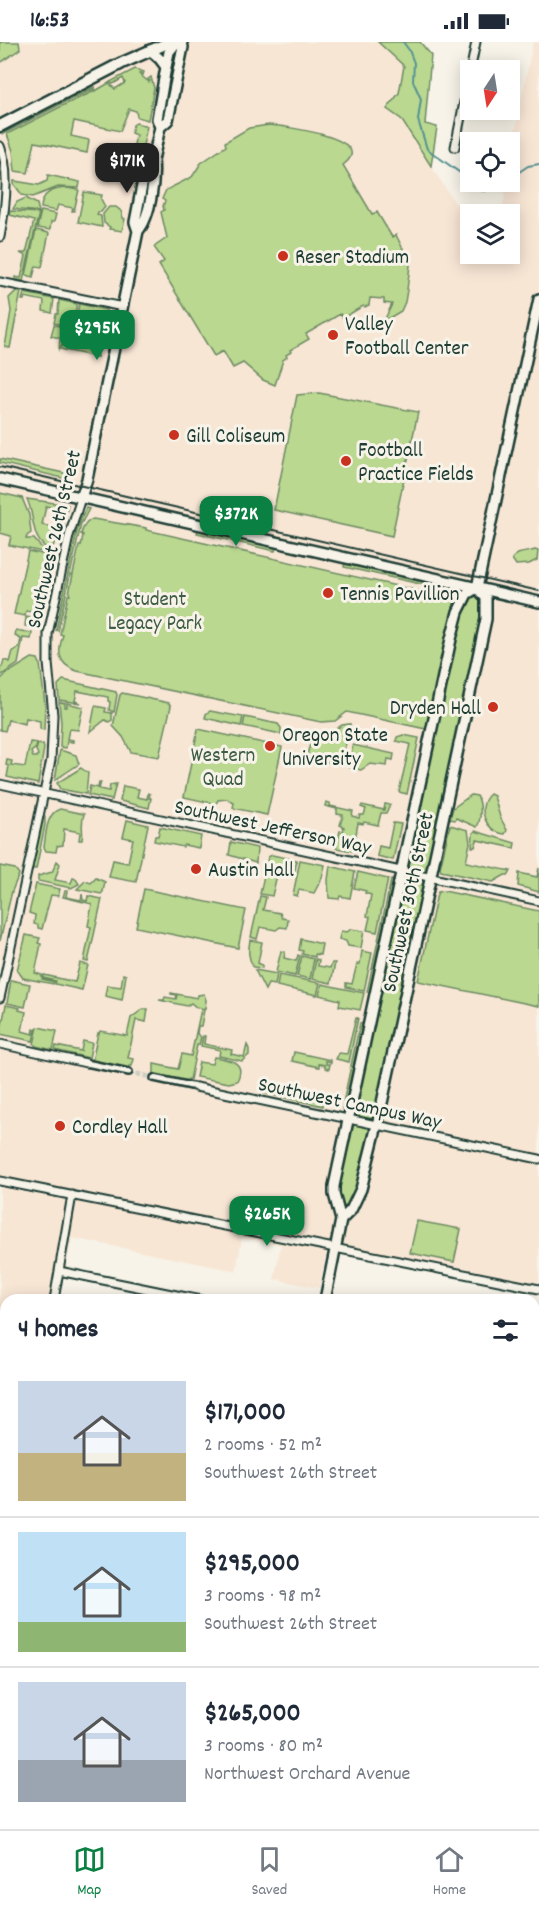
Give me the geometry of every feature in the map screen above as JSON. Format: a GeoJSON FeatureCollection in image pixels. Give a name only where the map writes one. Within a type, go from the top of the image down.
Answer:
{"type":"FeatureCollection","features":[{"type":"Feature","properties":{"kind":"main road"},"geometry":{"type":"LineString","coordinates":[[0,126],[170,42]]}},
{"type":"Feature","properties":{"kind":"street","name":"Southwest 26th Street"},"geometry":{"type":"LineString","coordinates":[[0,998],[44,793],[53,738],[47,658],[48,634],[69,536],[88,478],[138,231],[135,222],[142,184],[144,175],[153,160],[160,127],[157,119],[166,67],[170,52],[179,42],[183,47],[168,120],[160,127]]}},
{"type":"Feature","properties":{"kind":"street"},"geometry":{"type":"LineString","coordinates":[[455,147],[476,42]]}},
{"type":"Feature","properties":{"kind":"street"},"geometry":{"type":"LineString","coordinates":[[150,51],[166,67]]}},
{"type":"Feature","properties":{"kind":"street"},"geometry":{"type":"LineString","coordinates":[[0,146],[5,186],[0,237]]}},
{"type":"Feature","properties":{"kind":"street"},"geometry":{"type":"LineString","coordinates":[[0,282],[123,307]]}},
{"type":"Feature","properties":{"kind":"street","name":"Southwest 30th Street"},"geometry":{"type":"LineString","coordinates":[[326,1294],[340,1220],[334,1186],[347,1119],[451,639],[458,612],[467,594],[477,588],[539,299]]}},
{"type":"Feature","properties":{"kind":"street"},"geometry":{"type":"LineString","coordinates":[[0,479],[539,602]]}},
{"type":"Feature","properties":{"kind":"street","name":"Southwest 30th Street"},"geometry":{"type":"LineString","coordinates":[[340,1220],[351,1210],[361,1189],[431,876],[486,619],[486,598],[477,588]]}},
{"type":"Feature","properties":{"kind":"street","name":"Southwest Jefferson Way"},"geometry":{"type":"LineString","coordinates":[[0,784],[539,901]]}},
{"type":"Feature","properties":{"kind":"street"},"geometry":{"type":"LineString","coordinates":[[0,1044],[129,1072]]}},
{"type":"Feature","properties":{"kind":"street","name":"Southwest Campus Way"},"geometry":{"type":"LineString","coordinates":[[154,1078],[539,1159]]}},
{"type":"Feature","properties":{"kind":"street"},"geometry":{"type":"LineString","coordinates":[[0,1180],[539,1289]]}},
{"type":"Feature","properties":{"kind":"street"},"geometry":{"type":"LineString","coordinates":[[55,1294],[72,1195]]}},
{"type":"Feature","properties":{"kind":"street"},"geometry":{"type":"LineString","coordinates":[[59,1271],[170,1294]]}},
{"type":"Feature","properties":{"kind":"shaded area","name":"Oregon State University"},"geometry":{"type":"Polygon","coordinates":[[[0,42],[378,42],[404,66],[399,93],[388,109],[401,119],[455,203],[460,204],[460,264],[520,264],[520,204],[503,204],[506,192],[520,192],[520,132],[515,132],[517,120],[520,120],[520,106],[533,42],[539,42],[539,1287],[329,1242],[319,1288],[274,1279],[281,1245],[242,1238],[236,1271],[72,1238],[67,1265],[55,1294],[0,1294],[0,42]]]}},
{"type":"Feature","properties":{"kind":"green space"},"geometry":{"type":"Polygon","coordinates":[[[0,42],[19,42],[20,49],[0,63],[0,42]]]}},
{"type":"Feature","properties":{"kind":"green space"},"geometry":{"type":"Polygon","coordinates":[[[378,42],[420,42],[431,55],[425,124],[437,127],[431,166],[401,119],[387,109],[399,93],[404,66],[378,42]]]}},
{"type":"Feature","properties":{"kind":"green space"},"geometry":{"type":"Polygon","coordinates":[[[135,69],[144,72],[143,75],[139,74],[149,82],[148,79],[151,77],[154,88],[148,120],[137,117],[136,111],[129,109],[120,131],[74,121],[71,136],[89,140],[87,153],[35,142],[28,173],[15,171],[13,151],[7,134],[109,83],[115,89],[125,83],[123,78],[113,84],[110,82],[135,69]]]}},
{"type":"Feature","properties":{"kind":"green space"},"geometry":{"type":"Polygon","coordinates":[[[95,87],[95,89],[2,133],[46,108],[95,87]]]}},
{"type":"Feature","properties":{"kind":"green space"},"geometry":{"type":"Polygon","coordinates":[[[136,123],[147,126],[139,165],[127,163],[128,159],[131,159],[136,135],[131,133],[136,123]]]}},
{"type":"Feature","properties":{"kind":"green space","name":"Reser Stadium"},"geometry":{"type":"Polygon","coordinates":[[[269,125],[325,135],[349,148],[351,156],[343,165],[372,214],[377,212],[392,237],[396,235],[410,265],[405,302],[401,311],[384,321],[392,304],[384,303],[384,299],[370,298],[369,305],[343,318],[340,314],[306,334],[309,339],[290,350],[291,352],[283,360],[275,385],[263,380],[243,363],[233,368],[223,351],[214,356],[159,265],[164,261],[154,247],[167,238],[161,212],[164,210],[165,201],[162,199],[166,190],[192,177],[201,163],[226,146],[225,142],[249,128],[269,125]]]}},
{"type":"Feature","properties":{"kind":"green space"},"geometry":{"type":"Polygon","coordinates":[[[48,175],[80,182],[79,188],[58,187],[33,197],[22,195],[14,184],[14,181],[39,185],[47,181],[48,175]]]}},
{"type":"Feature","properties":{"kind":"green space"},"geometry":{"type":"Polygon","coordinates":[[[67,188],[79,190],[74,211],[72,211],[73,208],[58,205],[56,211],[41,208],[49,192],[67,188]]]}},
{"type":"Feature","properties":{"kind":"green space"},"geometry":{"type":"Polygon","coordinates":[[[84,192],[102,195],[101,199],[105,207],[97,215],[101,216],[102,227],[78,222],[84,192]]]}},
{"type":"Feature","properties":{"kind":"green space"},"geometry":{"type":"Polygon","coordinates":[[[26,198],[37,204],[39,212],[13,209],[17,202],[26,198]]]}},
{"type":"Feature","properties":{"kind":"green space"},"geometry":{"type":"Polygon","coordinates":[[[109,207],[116,207],[121,211],[125,219],[122,231],[109,229],[110,227],[104,223],[103,214],[109,207]]]}},
{"type":"Feature","properties":{"kind":"green space"},"geometry":{"type":"Polygon","coordinates":[[[11,211],[39,213],[23,281],[15,277],[21,278],[26,256],[20,253],[26,253],[34,221],[10,215],[11,211]]]}},
{"type":"Feature","properties":{"kind":"green space"},"geometry":{"type":"Polygon","coordinates":[[[41,211],[56,214],[54,222],[51,222],[50,230],[37,228],[41,211]]]}},
{"type":"Feature","properties":{"kind":"green space"},"geometry":{"type":"Polygon","coordinates":[[[36,230],[49,233],[42,267],[36,266],[33,277],[26,275],[36,230]]]}},
{"type":"Feature","properties":{"kind":"green space"},"geometry":{"type":"Polygon","coordinates":[[[15,292],[21,292],[10,348],[5,347],[11,311],[9,298],[15,292]]]}},
{"type":"Feature","properties":{"kind":"green space"},"geometry":{"type":"Polygon","coordinates":[[[24,293],[54,299],[52,313],[43,311],[44,301],[25,297],[22,300],[24,293]]]}},
{"type":"Feature","properties":{"kind":"green space"},"geometry":{"type":"Polygon","coordinates":[[[59,300],[77,304],[72,327],[54,323],[56,314],[58,314],[59,300]]]}},
{"type":"Feature","properties":{"kind":"green space"},"geometry":{"type":"Polygon","coordinates":[[[79,304],[106,310],[103,331],[100,330],[103,317],[95,315],[95,319],[77,315],[79,304]]]}},
{"type":"Feature","properties":{"kind":"green space"},"geometry":{"type":"Polygon","coordinates":[[[54,325],[72,328],[59,349],[60,338],[51,336],[54,325]]]}},
{"type":"Feature","properties":{"kind":"green space"},"geometry":{"type":"Polygon","coordinates":[[[73,333],[76,333],[76,336],[94,340],[96,333],[102,335],[97,357],[60,349],[73,333]]]}},
{"type":"Feature","properties":{"kind":"green space","name":"Football Practice Fields"},"geometry":{"type":"Polygon","coordinates":[[[319,393],[418,412],[392,536],[274,510],[297,395],[319,393]]]}},
{"type":"Feature","properties":{"kind":"green space"},"geometry":{"type":"Polygon","coordinates":[[[0,459],[68,474],[71,480],[0,463],[0,459]]]}},
{"type":"Feature","properties":{"kind":"green space"},"geometry":{"type":"Polygon","coordinates":[[[0,493],[22,498],[29,515],[31,533],[26,539],[34,539],[47,553],[9,545],[11,536],[0,533],[0,493]]]}},
{"type":"Feature","properties":{"kind":"green space"},"geometry":{"type":"Polygon","coordinates":[[[27,499],[68,505],[65,520],[62,520],[64,510],[46,506],[42,525],[59,529],[61,523],[64,524],[61,534],[56,536],[52,551],[45,547],[36,535],[27,499]]]}},
{"type":"Feature","properties":{"kind":"green space"},"geometry":{"type":"Polygon","coordinates":[[[86,508],[89,509],[81,524],[58,631],[56,630],[77,531],[86,508]]]}},
{"type":"Feature","properties":{"kind":"green space","name":"Student Legacy Park"},"geometry":{"type":"Polygon","coordinates":[[[93,519],[146,528],[146,530],[455,599],[426,729],[347,712],[335,721],[321,722],[77,671],[65,665],[60,656],[63,635],[60,634],[79,546],[81,546],[83,535],[81,534],[88,521],[93,519]]]}},
{"type":"Feature","properties":{"kind":"green space"},"geometry":{"type":"Polygon","coordinates":[[[198,530],[276,547],[275,551],[197,533],[198,530]]]}},
{"type":"Feature","properties":{"kind":"green space"},"geometry":{"type":"Polygon","coordinates":[[[28,551],[51,556],[36,628],[25,626],[26,617],[31,618],[32,612],[26,611],[25,616],[14,614],[28,551]]]}},
{"type":"Feature","properties":{"kind":"green space"},"geometry":{"type":"Polygon","coordinates":[[[538,551],[537,560],[529,564],[516,565],[512,559],[519,553],[538,551]]]}},
{"type":"Feature","properties":{"kind":"green space"},"geometry":{"type":"Polygon","coordinates":[[[345,563],[426,582],[425,585],[344,567],[345,563]]]}},
{"type":"Feature","properties":{"kind":"green space"},"geometry":{"type":"Polygon","coordinates":[[[470,595],[480,597],[482,616],[364,1172],[350,1206],[343,1210],[339,1208],[336,1196],[457,617],[470,595]]]}},
{"type":"Feature","properties":{"kind":"green space"},"geometry":{"type":"Polygon","coordinates":[[[16,630],[32,633],[31,639],[23,638],[18,664],[0,676],[0,667],[4,660],[10,662],[13,651],[19,648],[21,639],[15,636],[16,630]]]}},
{"type":"Feature","properties":{"kind":"green space"},"geometry":{"type":"Polygon","coordinates":[[[32,658],[38,659],[40,664],[45,704],[44,730],[40,729],[40,721],[26,718],[25,724],[8,720],[5,731],[0,730],[0,680],[32,658]]]}},
{"type":"Feature","properties":{"kind":"green space"},"geometry":{"type":"Polygon","coordinates":[[[63,680],[116,692],[114,712],[109,710],[108,697],[77,691],[75,701],[81,703],[59,700],[58,685],[63,680]]]}},
{"type":"Feature","properties":{"kind":"green space"},"geometry":{"type":"Polygon","coordinates":[[[122,693],[169,703],[171,706],[159,757],[131,752],[123,737],[113,726],[122,693]]]}},
{"type":"Feature","properties":{"kind":"green space"},"geometry":{"type":"Polygon","coordinates":[[[59,702],[65,703],[65,707],[67,703],[83,707],[78,730],[69,729],[67,739],[73,742],[67,741],[66,748],[60,747],[59,702]]]}},
{"type":"Feature","properties":{"kind":"green space"},"geometry":{"type":"Polygon","coordinates":[[[95,706],[106,708],[105,712],[112,713],[112,720],[109,722],[105,720],[90,732],[95,706]]]}},
{"type":"Feature","properties":{"kind":"green space"},"geometry":{"type":"Polygon","coordinates":[[[210,711],[243,717],[241,726],[205,718],[210,711]]]}},
{"type":"Feature","properties":{"kind":"green space"},"geometry":{"type":"Polygon","coordinates":[[[245,717],[278,724],[281,734],[243,726],[245,717]]]}},
{"type":"Feature","properties":{"kind":"green space"},"geometry":{"type":"Polygon","coordinates":[[[350,724],[341,765],[306,758],[313,734],[330,733],[342,725],[350,724]]]}},
{"type":"Feature","properties":{"kind":"green space","name":"Western Quad"},"geometry":{"type":"Polygon","coordinates":[[[198,729],[282,747],[267,815],[233,808],[234,803],[227,799],[218,800],[216,804],[184,797],[198,729]]]}},
{"type":"Feature","properties":{"kind":"green space"},"geometry":{"type":"Polygon","coordinates":[[[403,735],[419,738],[407,794],[399,792],[410,744],[396,741],[397,737],[403,735]]]}},
{"type":"Feature","properties":{"kind":"green space"},"geometry":{"type":"Polygon","coordinates":[[[30,742],[37,743],[36,748],[31,752],[33,757],[38,755],[36,750],[38,744],[43,745],[44,748],[38,784],[7,777],[9,766],[6,765],[7,760],[12,761],[11,765],[25,767],[30,742]]]}},
{"type":"Feature","properties":{"kind":"green space"},"geometry":{"type":"Polygon","coordinates":[[[353,745],[394,754],[393,760],[388,759],[387,766],[370,764],[361,770],[348,767],[353,745]]]}},
{"type":"Feature","properties":{"kind":"green space"},"geometry":{"type":"Polygon","coordinates":[[[60,750],[76,755],[79,764],[55,780],[60,750]]]}},
{"type":"Feature","properties":{"kind":"green space"},"geometry":{"type":"Polygon","coordinates":[[[81,768],[88,773],[86,794],[60,789],[57,783],[81,768]]]}},
{"type":"Feature","properties":{"kind":"green space"},"geometry":{"type":"Polygon","coordinates":[[[101,782],[99,789],[109,791],[110,785],[116,784],[112,800],[88,795],[90,786],[98,788],[101,782]]]}},
{"type":"Feature","properties":{"kind":"green space"},"geometry":{"type":"Polygon","coordinates":[[[123,786],[139,789],[137,797],[147,799],[148,793],[150,794],[149,808],[120,801],[123,786]]]}},
{"type":"Feature","properties":{"kind":"green space"},"geometry":{"type":"Polygon","coordinates":[[[490,794],[494,796],[500,817],[507,830],[505,834],[493,829],[485,818],[483,806],[490,794]]]}},
{"type":"Feature","properties":{"kind":"green space"},"geometry":{"type":"Polygon","coordinates":[[[471,795],[477,796],[480,803],[477,827],[456,818],[455,820],[450,819],[453,808],[471,795]]]}},
{"type":"Feature","properties":{"kind":"green space"},"geometry":{"type":"Polygon","coordinates":[[[326,802],[330,803],[330,806],[353,811],[352,816],[359,818],[360,815],[364,815],[366,809],[361,807],[362,805],[384,810],[385,804],[390,805],[386,813],[381,813],[378,825],[358,823],[355,840],[360,841],[357,852],[336,848],[340,831],[343,832],[344,827],[340,825],[343,815],[337,814],[337,809],[325,806],[326,802]]]}},
{"type":"Feature","properties":{"kind":"green space"},"geometry":{"type":"Polygon","coordinates":[[[60,809],[84,814],[82,840],[79,840],[80,832],[64,829],[63,845],[57,846],[56,852],[46,851],[44,847],[49,820],[55,811],[60,809]]]}},
{"type":"Feature","properties":{"kind":"green space"},"geometry":{"type":"Polygon","coordinates":[[[43,815],[45,825],[36,869],[31,868],[43,815]]]}},
{"type":"Feature","properties":{"kind":"green space"},"geometry":{"type":"Polygon","coordinates":[[[127,820],[148,825],[136,882],[109,877],[113,860],[128,863],[133,839],[123,837],[127,820]]]}},
{"type":"Feature","properties":{"kind":"green space"},"geometry":{"type":"Polygon","coordinates":[[[393,823],[401,824],[393,860],[377,856],[379,846],[388,848],[393,823]]]}},
{"type":"Feature","properties":{"kind":"green space"},"geometry":{"type":"Polygon","coordinates":[[[450,825],[468,830],[470,843],[466,862],[511,871],[509,875],[493,882],[441,871],[450,825]]]}},
{"type":"Feature","properties":{"kind":"green space"},"geometry":{"type":"Polygon","coordinates":[[[160,827],[201,836],[199,848],[154,841],[160,827]]]}},
{"type":"Feature","properties":{"kind":"green space"},"geometry":{"type":"Polygon","coordinates":[[[475,831],[515,843],[514,848],[477,840],[475,847],[472,847],[475,831]]]}},
{"type":"Feature","properties":{"kind":"green space"},"geometry":{"type":"Polygon","coordinates":[[[231,842],[257,848],[256,863],[229,855],[231,842]]]}},
{"type":"Feature","properties":{"kind":"green space"},"geometry":{"type":"Polygon","coordinates":[[[272,855],[297,860],[294,875],[283,873],[277,875],[272,896],[260,894],[268,857],[272,855]]]}},
{"type":"Feature","properties":{"kind":"green space"},"geometry":{"type":"Polygon","coordinates":[[[300,860],[325,865],[322,878],[314,893],[299,890],[297,896],[293,895],[300,860]]]}},
{"type":"Feature","properties":{"kind":"green space"},"geometry":{"type":"Polygon","coordinates":[[[57,861],[60,864],[55,880],[71,883],[73,878],[79,884],[71,888],[38,881],[38,876],[52,872],[57,861]]]}},
{"type":"Feature","properties":{"kind":"green space"},"geometry":{"type":"Polygon","coordinates":[[[0,866],[15,869],[19,874],[12,891],[0,941],[0,866]]]}},
{"type":"Feature","properties":{"kind":"green space"},"geometry":{"type":"Polygon","coordinates":[[[330,866],[355,872],[350,898],[340,896],[339,899],[329,898],[330,866]]]}},
{"type":"Feature","properties":{"kind":"green space"},"geometry":{"type":"Polygon","coordinates":[[[539,868],[539,892],[518,886],[519,873],[537,877],[539,868]]]}},
{"type":"Feature","properties":{"kind":"green space"},"geometry":{"type":"Polygon","coordinates":[[[358,872],[388,879],[377,932],[367,930],[371,895],[354,888],[358,872]]]}},
{"type":"Feature","properties":{"kind":"green space"},"geometry":{"type":"Polygon","coordinates":[[[96,878],[105,882],[101,894],[77,889],[85,881],[91,883],[96,878]]]}},
{"type":"Feature","properties":{"kind":"green space"},"geometry":{"type":"Polygon","coordinates":[[[391,880],[394,881],[371,991],[367,992],[391,880]]]}},
{"type":"Feature","properties":{"kind":"green space"},"geometry":{"type":"Polygon","coordinates":[[[36,884],[60,889],[58,896],[51,895],[42,929],[34,924],[35,915],[29,913],[36,884]]]}},
{"type":"Feature","properties":{"kind":"green space"},"geometry":{"type":"Polygon","coordinates":[[[144,889],[246,910],[238,948],[136,927],[144,889]]]}},
{"type":"Feature","properties":{"kind":"green space"},"geometry":{"type":"Polygon","coordinates":[[[67,891],[66,897],[81,900],[82,894],[83,900],[87,901],[88,896],[102,899],[88,962],[84,961],[91,927],[88,926],[92,904],[63,897],[67,891]]]}},
{"type":"Feature","properties":{"kind":"green space"},"geometry":{"type":"Polygon","coordinates":[[[444,891],[539,911],[539,1006],[418,981],[437,894],[444,891]]]}},
{"type":"Feature","properties":{"kind":"green space"},"geometry":{"type":"Polygon","coordinates":[[[260,896],[266,897],[263,910],[280,913],[282,918],[288,919],[287,928],[280,927],[276,930],[260,927],[257,939],[251,937],[260,896]]]}},
{"type":"Feature","properties":{"kind":"green space"},"geometry":{"type":"Polygon","coordinates":[[[351,929],[364,931],[361,948],[348,946],[346,941],[339,939],[341,931],[347,932],[351,929]]]}},
{"type":"Feature","properties":{"kind":"green space"},"geometry":{"type":"Polygon","coordinates":[[[26,935],[40,938],[38,943],[41,944],[35,973],[42,975],[42,979],[54,982],[53,984],[23,978],[17,970],[26,935]]]}},
{"type":"Feature","properties":{"kind":"green space"},"geometry":{"type":"Polygon","coordinates":[[[301,939],[322,944],[320,955],[315,954],[315,957],[302,954],[303,951],[299,950],[301,939]]]}},
{"type":"Feature","properties":{"kind":"green space"},"geometry":{"type":"Polygon","coordinates":[[[250,940],[262,942],[258,963],[262,965],[262,968],[253,967],[251,963],[250,940]]]}},
{"type":"Feature","properties":{"kind":"green space"},"geometry":{"type":"Polygon","coordinates":[[[281,951],[285,952],[284,958],[296,961],[298,955],[300,956],[295,976],[276,972],[281,951]]]}},
{"type":"Feature","properties":{"kind":"green space"},"geometry":{"type":"Polygon","coordinates":[[[362,951],[372,953],[364,991],[346,987],[346,983],[352,984],[357,964],[360,964],[362,951]]]}},
{"type":"Feature","properties":{"kind":"green space"},"geometry":{"type":"Polygon","coordinates":[[[302,956],[314,959],[310,979],[297,976],[302,956]]]}},
{"type":"Feature","properties":{"kind":"green space"},"geometry":{"type":"Polygon","coordinates":[[[316,959],[319,960],[318,966],[330,968],[332,963],[335,963],[331,983],[312,979],[316,959]]]}},
{"type":"Feature","properties":{"kind":"green space"},"geometry":{"type":"Polygon","coordinates":[[[80,963],[88,965],[82,990],[55,984],[56,981],[43,978],[44,975],[75,982],[80,963]]]}},
{"type":"Feature","properties":{"kind":"green space"},"geometry":{"type":"Polygon","coordinates":[[[255,970],[277,974],[275,985],[268,984],[265,990],[255,970]]]}},
{"type":"Feature","properties":{"kind":"green space"},"geometry":{"type":"Polygon","coordinates":[[[123,974],[126,975],[122,1000],[105,996],[107,985],[121,987],[123,974]]]}},
{"type":"Feature","properties":{"kind":"green space"},"geometry":{"type":"Polygon","coordinates":[[[279,975],[320,983],[317,995],[277,986],[279,975]]]}},
{"type":"Feature","properties":{"kind":"green space"},"geometry":{"type":"Polygon","coordinates":[[[11,980],[30,984],[25,1007],[7,1003],[11,980]]]}},
{"type":"Feature","properties":{"kind":"green space"},"geometry":{"type":"Polygon","coordinates":[[[322,984],[364,993],[360,1010],[339,1006],[340,1000],[319,995],[322,984]]]}},
{"type":"Feature","properties":{"kind":"green space"},"geometry":{"type":"Polygon","coordinates":[[[171,993],[197,998],[198,995],[204,994],[205,1009],[191,1003],[187,1006],[159,1000],[164,1000],[165,997],[176,999],[177,995],[171,993]]]}},
{"type":"Feature","properties":{"kind":"green space"},"geometry":{"type":"Polygon","coordinates":[[[6,1005],[26,1012],[22,1031],[33,1034],[36,1029],[33,1041],[0,1034],[6,1005]]]}},
{"type":"Feature","properties":{"kind":"green space"},"geometry":{"type":"Polygon","coordinates":[[[143,1009],[148,1009],[146,1022],[136,1020],[128,1058],[134,1059],[132,1066],[129,1069],[92,1062],[98,1033],[100,1031],[127,1036],[131,1018],[143,1009]]]}},
{"type":"Feature","properties":{"kind":"green space"},"geometry":{"type":"Polygon","coordinates":[[[201,1009],[204,1010],[197,1034],[201,1037],[197,1045],[190,1080],[188,1079],[187,1082],[154,1075],[154,1064],[178,1069],[182,1054],[191,1056],[201,1009]]]}},
{"type":"Feature","properties":{"kind":"green space"},"geometry":{"type":"Polygon","coordinates":[[[356,1018],[358,1018],[349,1062],[336,1059],[339,1053],[347,1054],[356,1018]]]}},
{"type":"Feature","properties":{"kind":"green space"},"geometry":{"type":"Polygon","coordinates":[[[360,1023],[363,1026],[345,1108],[342,1108],[360,1023]]]}},
{"type":"Feature","properties":{"kind":"green space"},"geometry":{"type":"Polygon","coordinates":[[[38,1027],[57,1031],[53,1050],[34,1044],[38,1027]]]}},
{"type":"Feature","properties":{"kind":"green space"},"geometry":{"type":"Polygon","coordinates":[[[203,1036],[205,1036],[204,1044],[232,1050],[231,1054],[244,1057],[247,1045],[249,1055],[242,1061],[219,1056],[220,1050],[201,1046],[203,1036]]]}},
{"type":"Feature","properties":{"kind":"green space"},"geometry":{"type":"Polygon","coordinates":[[[83,1041],[92,1043],[89,1058],[55,1050],[56,1046],[81,1051],[83,1041]]]}},
{"type":"Feature","properties":{"kind":"green space"},"geometry":{"type":"Polygon","coordinates":[[[294,1052],[331,1060],[331,1062],[326,1061],[326,1064],[330,1064],[329,1069],[325,1068],[325,1065],[319,1064],[319,1067],[292,1061],[294,1052]]]}},
{"type":"Feature","properties":{"kind":"green space"},"geometry":{"type":"Polygon","coordinates":[[[214,1057],[238,1065],[240,1069],[237,1081],[229,1083],[196,1077],[199,1062],[212,1064],[214,1057]]]}},
{"type":"Feature","properties":{"kind":"green space"},"geometry":{"type":"Polygon","coordinates":[[[265,1086],[324,1099],[323,1106],[263,1093],[265,1086]]]}},
{"type":"Feature","properties":{"kind":"green space"},"geometry":{"type":"Polygon","coordinates":[[[417,1221],[461,1229],[454,1262],[410,1253],[417,1221]]]}},
{"type":"Feature","properties":{"kind":"waterway"},"geometry":{"type":"LineString","coordinates":[[403,42],[414,63],[413,81],[421,99],[418,120],[427,149],[460,173]]}},
{"type":"Feature","properties":{"kind":"waterway"},"geometry":{"type":"LineString","coordinates":[[520,171],[528,166],[539,164]]}},
{"type":"Feature","properties":{"kind":"tunnel"},"geometry":{"type":"LineString","coordinates":[[129,1072],[154,1078]]}},
{"type":"Feature","properties":{"kind":"railway"},"geometry":{"type":"LineString","coordinates":[[0,467],[539,591]]}},
{"type":"Feature","properties":{"kind":"place","name":"Reser Stadium"},"geometry":{"type":"Point","coordinates":[283,256]}},
{"type":"Feature","properties":{"kind":"place","name":"Valley Football Center"},"geometry":{"type":"Point","coordinates":[333,335]}},
{"type":"Feature","properties":{"kind":"place","name":"Gill Coliseum"},"geometry":{"type":"Point","coordinates":[174,435]}},
{"type":"Feature","properties":{"kind":"place","name":"Football Practice Fields"},"geometry":{"type":"Point","coordinates":[346,461]}},
{"type":"Feature","properties":{"kind":"place","name":"Tennis Pavillion"},"geometry":{"type":"Point","coordinates":[328,593]}},
{"type":"Feature","properties":{"kind":"place","name":"Dryden Hall"},"geometry":{"type":"Point","coordinates":[493,707]}},
{"type":"Feature","properties":{"kind":"place","name":"Oregon State University"},"geometry":{"type":"Point","coordinates":[270,746]}},
{"type":"Feature","properties":{"kind":"place","name":"Austin Hall"},"geometry":{"type":"Point","coordinates":[196,869]}},
{"type":"Feature","properties":{"kind":"place","name":"Cordley Hall"},"geometry":{"type":"Point","coordinates":[60,1126]}}]}
